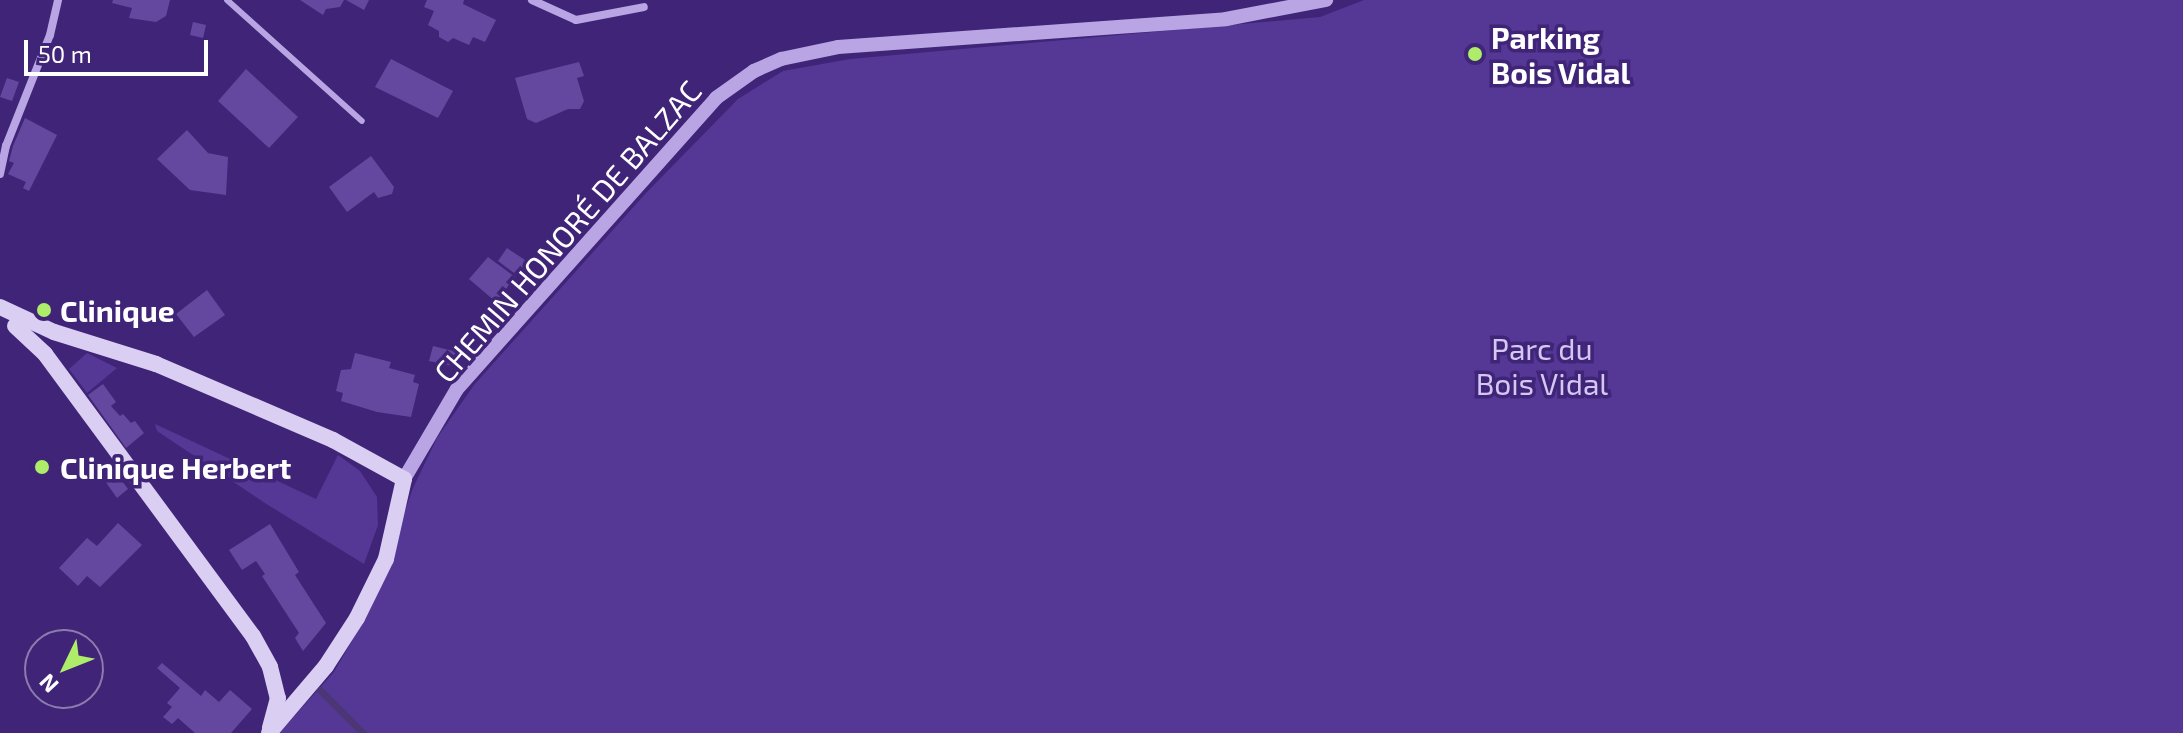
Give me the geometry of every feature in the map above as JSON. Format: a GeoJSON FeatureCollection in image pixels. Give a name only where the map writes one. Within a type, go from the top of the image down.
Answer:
{"type":"FeatureCollection","features":[{"type":"Feature","properties":{"kind":"main road"},"geometry":{"type":"LineString","coordinates":[[0,307],[45,354],[253,636],[270,667],[278,698],[269,733]]}},
{"type":"Feature","properties":{"kind":"main road"},"geometry":{"type":"LineString","coordinates":[[11,321],[156,364],[333,440],[404,479],[386,559],[357,618],[326,666],[269,733]]}},
{"type":"Feature","properties":{"kind":"street"},"geometry":{"type":"LineString","coordinates":[[0,174],[6,146],[50,35],[58,0]]}},
{"type":"Feature","properties":{"kind":"street"},"geometry":{"type":"LineString","coordinates":[[532,0],[576,20],[644,7]]}},
{"type":"Feature","properties":{"kind":"street","name":"CHEMIN HONORÉ DE BALZAC"},"geometry":{"type":"LineString","coordinates":[[404,479],[457,389],[716,98],[754,71],[781,59],[838,47],[1226,19],[1326,0]]}},
{"type":"Feature","properties":{"kind":"lane"},"geometry":{"type":"LineString","coordinates":[[227,0],[362,121]]}},
{"type":"Feature","properties":{"kind":"green space","name":"Parc du Bois Vidal"},"geometry":{"type":"Polygon","coordinates":[[[1364,0],[2183,0],[2183,733],[279,733],[334,672],[371,608],[413,488],[437,438],[474,385],[646,193],[738,99],[783,71],[850,59],[1320,17],[1364,0]]]}},
{"type":"Feature","properties":{"kind":"green space"},"geometry":{"type":"Polygon","coordinates":[[[87,353],[117,368],[87,393],[69,369],[87,353]]]}},
{"type":"Feature","properties":{"kind":"green space"},"geometry":{"type":"Polygon","coordinates":[[[155,424],[316,499],[338,455],[360,471],[377,497],[378,525],[364,564],[157,431],[155,424]]]}},
{"type":"Feature","properties":{"kind":"building"},"geometry":{"type":"Polygon","coordinates":[[[113,0],[170,0],[166,16],[156,22],[129,18],[132,8],[112,3],[113,0]]]}},
{"type":"Feature","properties":{"kind":"building"},"geometry":{"type":"Polygon","coordinates":[[[300,0],[344,0],[340,7],[326,9],[323,15],[300,0]]]}},
{"type":"Feature","properties":{"kind":"building"},"geometry":{"type":"Polygon","coordinates":[[[346,0],[369,0],[364,10],[346,0]]]}},
{"type":"Feature","properties":{"kind":"building"},"geometry":{"type":"Polygon","coordinates":[[[427,0],[464,0],[463,4],[496,20],[485,42],[473,37],[469,45],[453,38],[448,42],[439,37],[439,31],[428,25],[434,11],[424,7],[427,0]]]}},
{"type":"Feature","properties":{"kind":"building"},"geometry":{"type":"Polygon","coordinates":[[[193,22],[206,25],[203,38],[190,35],[193,22]]]}},
{"type":"Feature","properties":{"kind":"building"},"geometry":{"type":"Polygon","coordinates":[[[391,59],[453,91],[438,118],[375,87],[391,59]]]}},
{"type":"Feature","properties":{"kind":"building"},"geometry":{"type":"Polygon","coordinates":[[[579,62],[584,76],[577,78],[584,101],[580,109],[568,109],[536,123],[527,119],[515,78],[579,62]]]}},
{"type":"Feature","properties":{"kind":"building"},"geometry":{"type":"Polygon","coordinates":[[[246,69],[298,117],[269,148],[218,101],[246,69]]]}},
{"type":"Feature","properties":{"kind":"building"},"geometry":{"type":"Polygon","coordinates":[[[7,78],[19,82],[12,101],[0,97],[7,78]]]}},
{"type":"Feature","properties":{"kind":"building"},"geometry":{"type":"Polygon","coordinates":[[[25,118],[57,135],[29,191],[23,188],[26,182],[8,174],[14,163],[9,161],[13,146],[25,118]]]}},
{"type":"Feature","properties":{"kind":"building"},"geometry":{"type":"Polygon","coordinates":[[[187,130],[208,153],[228,157],[226,195],[190,190],[157,159],[187,130]]]}},
{"type":"Feature","properties":{"kind":"building"},"geometry":{"type":"Polygon","coordinates":[[[371,156],[394,187],[392,194],[378,198],[374,192],[347,212],[329,187],[371,156]]]}},
{"type":"Feature","properties":{"kind":"building"},"geometry":{"type":"Polygon","coordinates":[[[507,248],[528,262],[518,276],[498,261],[507,248]]]}},
{"type":"Feature","properties":{"kind":"building"},"geometry":{"type":"Polygon","coordinates":[[[488,257],[515,277],[496,302],[469,279],[488,257]]]}},
{"type":"Feature","properties":{"kind":"building"},"geometry":{"type":"Polygon","coordinates":[[[207,290],[225,315],[194,337],[176,314],[207,290]]]}},
{"type":"Feature","properties":{"kind":"building"},"geometry":{"type":"Polygon","coordinates":[[[433,346],[457,352],[453,366],[429,361],[433,346]]]}},
{"type":"Feature","properties":{"kind":"building"},"geometry":{"type":"Polygon","coordinates":[[[355,353],[391,362],[389,368],[415,375],[413,382],[419,384],[411,417],[377,412],[341,401],[343,393],[336,391],[341,370],[351,369],[355,353]]]}},
{"type":"Feature","properties":{"kind":"building"},"geometry":{"type":"Polygon","coordinates":[[[103,384],[116,402],[111,406],[131,423],[135,421],[144,433],[126,448],[88,395],[103,384]]]}},
{"type":"Feature","properties":{"kind":"building"},"geometry":{"type":"Polygon","coordinates":[[[116,473],[128,489],[117,498],[105,481],[116,473]]]}},
{"type":"Feature","properties":{"kind":"building"},"geometry":{"type":"Polygon","coordinates":[[[118,523],[142,545],[100,587],[87,576],[78,586],[59,568],[87,538],[97,546],[118,523]]]}},
{"type":"Feature","properties":{"kind":"building"},"geometry":{"type":"Polygon","coordinates":[[[270,524],[299,572],[295,575],[326,623],[303,651],[295,638],[299,633],[262,576],[265,574],[256,561],[242,570],[229,550],[270,524]]]}},
{"type":"Feature","properties":{"kind":"building"},"geometry":{"type":"Polygon","coordinates":[[[162,663],[201,696],[205,690],[219,702],[230,690],[252,709],[231,733],[195,733],[178,718],[172,724],[163,717],[172,707],[167,703],[180,688],[157,668],[162,663]]]}},
{"type":"Feature","properties":{"kind":"waterway"},"geometry":{"type":"LineString","coordinates":[[320,690],[363,733]]}},
{"type":"Feature","properties":{"kind":"place","name":"Parking Bois Vidal"},"geometry":{"type":"Point","coordinates":[1475,54]}},
{"type":"Feature","properties":{"kind":"place","name":"Clinique"},"geometry":{"type":"Point","coordinates":[44,310]}},
{"type":"Feature","properties":{"kind":"place","name":"Clinique Herbert"},"geometry":{"type":"Point","coordinates":[42,467]}}]}
